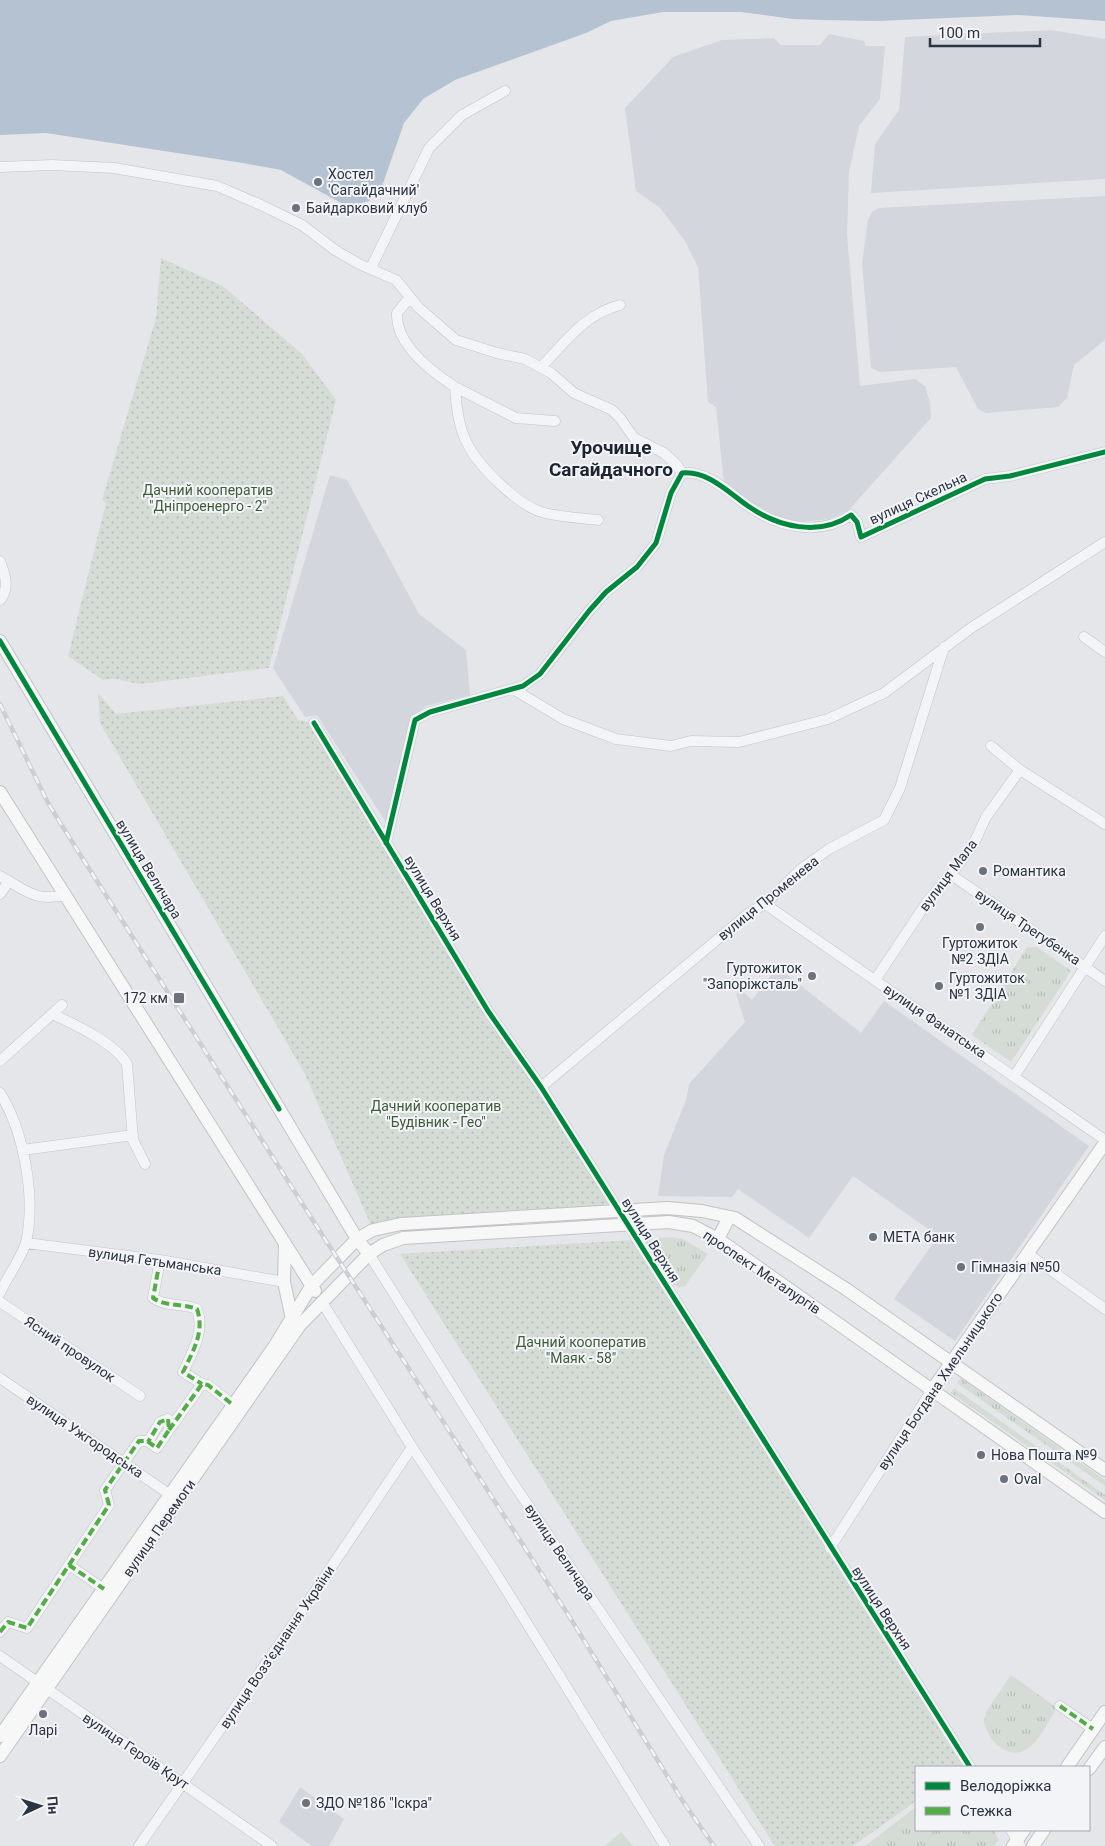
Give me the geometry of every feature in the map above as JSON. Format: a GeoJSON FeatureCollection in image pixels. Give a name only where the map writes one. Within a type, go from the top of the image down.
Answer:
{"type":"FeatureCollection","features":[{"type":"Feature","properties":{"kind":"main road","name":"вулиця Величара"},"geometry":{"type":"LineString","coordinates":[[0,641],[357,1239],[369,1254]]}},
{"type":"Feature","properties":{"kind":"main road"},"geometry":{"type":"LineString","coordinates":[[0,792],[322,1302]]}},
{"type":"Feature","properties":{"kind":"main road","name":"вулиця Богдана Хмельницького"},"geometry":{"type":"LineString","coordinates":[[932,1390],[1105,1142]]}},
{"type":"Feature","properties":{"kind":"main road","name":"проспект Металургів"},"geometry":{"type":"LineString","coordinates":[[312,1285],[357,1239],[373,1230],[401,1224],[667,1208],[702,1211],[735,1218],[846,1289],[1105,1470]]}},
{"type":"Feature","properties":{"kind":"main road"},"geometry":{"type":"LineString","coordinates":[[718,1239],[729,1217]]}},
{"type":"Feature","properties":{"kind":"main road","name":"проспект Металургів"},"geometry":{"type":"LineString","coordinates":[[322,1302],[369,1254],[383,1245],[403,1238],[669,1222],[694,1226],[718,1239],[1105,1512]]}},
{"type":"Feature","properties":{"kind":"main road"},"geometry":{"type":"LineString","coordinates":[[285,1243],[284,1282],[295,1321]]}},
{"type":"Feature","properties":{"kind":"main road","name":"вулиця Перемоги"},"geometry":{"type":"LineString","coordinates":[[0,1736],[43,1687],[295,1321],[312,1285]]}},
{"type":"Feature","properties":{"kind":"main road","name":"вулиця Перемоги"},"geometry":{"type":"LineString","coordinates":[[0,1756],[104,1589],[168,1494],[274,1347],[295,1321],[322,1302]]}},
{"type":"Feature","properties":{"kind":"main road"},"geometry":{"type":"LineString","coordinates":[[1068,1766],[1105,1712]]}},
{"type":"Feature","properties":{"kind":"main road"},"geometry":{"type":"LineString","coordinates":[[1090,1768],[1105,1747]]}},
{"type":"Feature","properties":{"kind":"main road"},"geometry":{"type":"LineString","coordinates":[[1033,1846],[1043,1831]]}},
{"type":"Feature","properties":{"kind":"street"},"geometry":{"type":"LineString","coordinates":[[371,268],[429,148],[462,114],[505,91]]}},
{"type":"Feature","properties":{"kind":"street"},"geometry":{"type":"LineString","coordinates":[[0,167],[52,165],[114,168],[216,186],[302,225],[335,250],[359,264],[396,280],[423,312],[456,340],[497,353],[525,359],[541,367],[574,393],[612,410],[634,438],[671,458],[682,473],[671,493],[656,543],[637,567],[606,592],[588,611],[540,674],[513,689],[430,712],[415,720],[386,843]]}},
{"type":"Feature","properties":{"kind":"street"},"geometry":{"type":"LineString","coordinates":[[410,297],[397,313],[398,322],[404,339],[419,357],[455,387],[516,418],[555,421]]}},
{"type":"Feature","properties":{"kind":"street"},"geometry":{"type":"LineString","coordinates":[[541,367],[587,319],[603,309],[620,305]]}},
{"type":"Feature","properties":{"kind":"street"},"geometry":{"type":"LineString","coordinates":[[455,387],[456,405],[466,442],[476,457],[511,493],[544,513],[598,520]]}},
{"type":"Feature","properties":{"kind":"street","name":"вулиця Скельна"},"geometry":{"type":"LineString","coordinates":[[682,473],[698,473],[762,515],[791,525],[808,529],[823,528],[841,522],[851,515],[857,522],[861,537],[985,479],[1010,476],[1105,452]]}},
{"type":"Feature","properties":{"kind":"street"},"geometry":{"type":"LineString","coordinates":[[513,689],[564,719],[616,738],[671,746],[691,741],[739,742],[828,719],[884,693],[944,647],[1105,542]]}},
{"type":"Feature","properties":{"kind":"street"},"geometry":{"type":"LineString","coordinates":[[0,561],[7,584],[4,595],[0,600]]}},
{"type":"Feature","properties":{"kind":"street"},"geometry":{"type":"LineString","coordinates":[[1084,637],[1105,652]]}},
{"type":"Feature","properties":{"kind":"street","name":"вулиця Променева"},"geometry":{"type":"LineString","coordinates":[[541,1086],[749,913],[765,904],[801,869],[829,849],[871,829],[888,815],[900,788],[944,647]]}},
{"type":"Feature","properties":{"kind":"street","name":"вулиця Верхня"},"geometry":{"type":"LineString","coordinates":[[314,723],[488,1011],[541,1086],[830,1548],[969,1766]]}},
{"type":"Feature","properties":{"kind":"street"},"geometry":{"type":"LineString","coordinates":[[991,746],[1020,770],[1105,824]]}},
{"type":"Feature","properties":{"kind":"street","name":"вулиця Мала"},"geometry":{"type":"LineString","coordinates":[[875,980],[927,902],[974,843],[986,817],[1020,770]]}},
{"type":"Feature","properties":{"kind":"street","name":"вулиця Трегубенка"},"geometry":{"type":"LineString","coordinates":[[950,874],[1105,981]]}},
{"type":"Feature","properties":{"kind":"street"},"geometry":{"type":"LineString","coordinates":[[0,894],[4,879],[37,897],[48,898],[65,895]]}},
{"type":"Feature","properties":{"kind":"street","name":"вулиця Фанатська"},"geometry":{"type":"LineString","coordinates":[[765,904],[1014,1075],[1105,1142]]}},
{"type":"Feature","properties":{"kind":"street"},"geometry":{"type":"LineString","coordinates":[[1014,1075],[1105,936]]}},
{"type":"Feature","properties":{"kind":"street"},"geometry":{"type":"LineString","coordinates":[[0,1061],[62,1005]]}},
{"type":"Feature","properties":{"kind":"street"},"geometry":{"type":"LineString","coordinates":[[52,1014],[75,1024],[122,1055],[127,1064],[133,1135],[145,1164]]}},
{"type":"Feature","properties":{"kind":"street"},"geometry":{"type":"LineString","coordinates":[[0,1093],[13,1116],[23,1150],[28,1196],[26,1243],[0,1293]]}},
{"type":"Feature","properties":{"kind":"street"},"geometry":{"type":"LineString","coordinates":[[23,1150],[133,1135]]}},
{"type":"Feature","properties":{"kind":"street","name":"вулиця Гетьманська"},"geometry":{"type":"LineString","coordinates":[[26,1243],[160,1260],[284,1282]]}},
{"type":"Feature","properties":{"kind":"street"},"geometry":{"type":"LineString","coordinates":[[1027,1253],[1105,1309]]}},
{"type":"Feature","properties":{"kind":"street","name":"вулиця Величара"},"geometry":{"type":"LineString","coordinates":[[369,1254],[509,1477],[759,1846]]}},
{"type":"Feature","properties":{"kind":"street"},"geometry":{"type":"LineString","coordinates":[[160,1260],[153,1298],[160,1303],[187,1305],[197,1309],[200,1326],[197,1344],[183,1372],[202,1384],[208,1385],[233,1405]]}},
{"type":"Feature","properties":{"kind":"street","name":"Ясний провулок"},"geometry":{"type":"LineString","coordinates":[[0,1302],[140,1396]]}},
{"type":"Feature","properties":{"kind":"street"},"geometry":{"type":"LineString","coordinates":[[322,1302],[412,1447],[492,1567],[666,1846]]}},
{"type":"Feature","properties":{"kind":"street","name":"вулиця Ужгородська"},"geometry":{"type":"LineString","coordinates":[[0,1378],[168,1494]]}},
{"type":"Feature","properties":{"kind":"street"},"geometry":{"type":"LineString","coordinates":[[0,1632],[6,1623],[10,1622],[26,1628],[109,1505],[105,1490],[124,1462],[140,1442],[148,1442],[157,1448],[202,1384]]}},
{"type":"Feature","properties":{"kind":"street","name":"вулиця Богдана Хмельницького"},"geometry":{"type":"LineString","coordinates":[[830,1548],[932,1390]]}},
{"type":"Feature","properties":{"kind":"street","name":"вулиця Воззʼєднання України"},"geometry":{"type":"LineString","coordinates":[[139,1846],[184,1784],[412,1447]]}},
{"type":"Feature","properties":{"kind":"street"},"geometry":{"type":"LineString","coordinates":[[69,1565],[104,1589]]}},
{"type":"Feature","properties":{"kind":"street","name":"вулиця Героїв Крут"},"geometry":{"type":"LineString","coordinates":[[0,1656],[272,1846]]}},
{"type":"Feature","properties":{"kind":"street"},"geometry":{"type":"LineString","coordinates":[[1060,1706],[1093,1729]]}},
{"type":"Feature","properties":{"kind":"shaded area"},"geometry":{"type":"Polygon","coordinates":[[[1051,30],[1105,39],[1105,179],[871,193],[875,144],[899,110],[905,37],[1051,30]]]}},
{"type":"Feature","properties":{"kind":"shaded area"},"geometry":{"type":"Polygon","coordinates":[[[829,34],[864,41],[866,46],[885,46],[880,99],[859,126],[849,172],[847,234],[860,386],[915,379],[925,386],[930,403],[931,418],[848,511],[829,519],[802,522],[780,517],[750,502],[724,482],[716,407],[708,402],[698,267],[685,241],[660,208],[636,191],[625,108],[673,57],[722,40],[774,38],[781,45],[820,45],[829,34]]]}},
{"type":"Feature","properties":{"kind":"shaded area"},"geometry":{"type":"Polygon","coordinates":[[[1105,196],[1105,340],[1074,365],[1067,398],[1058,407],[986,413],[978,409],[956,367],[880,372],[871,368],[862,263],[868,220],[872,212],[879,208],[1105,196]]]}},
{"type":"Feature","properties":{"kind":"shaded area"},"geometry":{"type":"Polygon","coordinates":[[[330,475],[347,480],[419,614],[466,650],[470,695],[426,706],[411,719],[387,824],[317,715],[305,717],[273,668],[330,475]]]}},
{"type":"Feature","properties":{"kind":"shaded area"},"geometry":{"type":"Polygon","coordinates":[[[777,967],[861,1033],[884,1001],[1089,1146],[955,1341],[894,1299],[938,1236],[853,1176],[809,1238],[738,1189],[732,1197],[658,1196],[664,1155],[686,1100],[689,1084],[745,1022],[736,994],[740,989],[752,1000],[777,967]]]}},
{"type":"Feature","properties":{"kind":"shaded area","name":"ЗДО №186 \"Іскра\""},"geometry":{"type":"Polygon","coordinates":[[[300,1787],[344,1819],[329,1846],[312,1846],[279,1822],[300,1787]]]}},
{"type":"Feature","properties":{"kind":"green space","name":"Дачний кооператив \"Дніпроенерго - 2\""},"geometry":{"type":"Polygon","coordinates":[[[161,258],[224,287],[302,354],[336,400],[269,668],[140,684],[118,679],[103,680],[68,656],[106,503],[102,500],[156,318],[161,258]]]}},
{"type":"Feature","properties":{"kind":"green space","name":"Дачний кооператив \"Будівник - Гео\""},"geometry":{"type":"Polygon","coordinates":[[[98,693],[116,714],[283,696],[298,720],[314,723],[620,1211],[373,1230],[305,1074],[100,723],[98,693]]]}},
{"type":"Feature","properties":{"kind":"green space"},"geometry":{"type":"Polygon","coordinates":[[[1027,947],[1037,947],[1071,971],[1011,1062],[972,1035],[1027,947]]]}},
{"type":"Feature","properties":{"kind":"green space"},"geometry":{"type":"Polygon","coordinates":[[[668,1237],[683,1239],[708,1254],[685,1286],[679,1287],[672,1284],[644,1240],[668,1237]]]}},
{"type":"Feature","properties":{"kind":"green space","name":"Дачний кооператив \"Маяк - 58\""},"geometry":{"type":"Polygon","coordinates":[[[631,1240],[962,1766],[915,1766],[915,1802],[853,1846],[775,1846],[400,1254],[631,1240]]]}},
{"type":"Feature","properties":{"kind":"green space"},"geometry":{"type":"Polygon","coordinates":[[[961,1378],[1105,1480],[1105,1486],[957,1383],[961,1378]]]}},
{"type":"Feature","properties":{"kind":"green space"},"geometry":{"type":"Polygon","coordinates":[[[954,1388],[1105,1495],[1105,1500],[951,1393],[954,1388]]]}},
{"type":"Feature","properties":{"kind":"green space"},"geometry":{"type":"Polygon","coordinates":[[[1011,1675],[1057,1708],[1036,1741],[1030,1747],[1014,1753],[1001,1748],[994,1742],[984,1723],[986,1712],[1011,1675]]]}},
{"type":"Feature","properties":{"kind":"green space"},"geometry":{"type":"Polygon","coordinates":[[[915,1808],[915,1831],[994,1831],[999,1840],[994,1846],[865,1846],[915,1808]]]}},
{"type":"Feature","properties":{"kind":"green space"},"geometry":{"type":"Polygon","coordinates":[[[621,1832],[633,1846],[605,1846],[621,1832]]]}},
{"type":"Feature","properties":{"kind":"water"},"geometry":{"type":"Polygon","coordinates":[[[0,0],[1105,0],[1105,21],[1019,15],[877,21],[823,20],[793,19],[741,12],[663,12],[611,21],[586,33],[455,80],[423,99],[404,123],[381,189],[369,201],[358,204],[341,203],[281,170],[46,133],[0,135],[0,0]]]}},
{"type":"Feature","properties":{"kind":"railway"},"geometry":{"type":"LineString","coordinates":[[0,704],[48,803],[81,856],[321,1233],[569,1616],[682,1800],[714,1846]]}},
{"type":"Feature","properties":{"kind":"marked path"},"geometry":{"type":"LineString","coordinates":[[160,1260],[153,1298],[163,1303],[197,1309],[200,1326],[199,1334],[183,1372],[202,1384]]}},
{"type":"Feature","properties":{"kind":"marked path"},"geometry":{"type":"LineString","coordinates":[[169,1430],[202,1384],[208,1385],[233,1405]]}},
{"type":"Feature","properties":{"kind":"marked path"},"geometry":{"type":"LineString","coordinates":[[69,1565],[109,1505],[105,1490],[139,1441],[147,1441],[157,1448],[169,1430],[168,1419],[160,1422],[148,1442]]}},
{"type":"Feature","properties":{"kind":"marked path"},"geometry":{"type":"LineString","coordinates":[[0,1632],[8,1622],[27,1628],[69,1565],[104,1589]]}},
{"type":"Feature","properties":{"kind":"marked path"},"geometry":{"type":"LineString","coordinates":[[1060,1706],[1093,1729]]}},
{"type":"Feature","properties":{"kind":"cycle path"},"geometry":{"type":"LineString","coordinates":[[386,843],[415,720],[430,712],[523,686],[540,674],[589,611],[606,592],[637,567],[656,543],[671,493],[682,473],[691,473],[709,478],[748,506],[785,524],[799,527],[826,526],[839,522],[851,515],[857,522],[861,537],[985,479],[1010,476],[1105,452]]}},
{"type":"Feature","properties":{"kind":"cycle path"},"geometry":{"type":"LineString","coordinates":[[0,641],[279,1109]]}},
{"type":"Feature","properties":{"kind":"cycle path"},"geometry":{"type":"LineString","coordinates":[[314,723],[488,1011],[541,1087],[969,1766]]}},
{"type":"Feature","properties":{"kind":"place","name":"Хостел 'Сагайдачний'"},"geometry":{"type":"Point","coordinates":[318,182]}},
{"type":"Feature","properties":{"kind":"place","name":"Байдарковий клуб"},"geometry":{"type":"Point","coordinates":[296,208]}},
{"type":"Feature","properties":{"kind":"place","name":"Романтика"},"geometry":{"type":"Point","coordinates":[983,871]}},
{"type":"Feature","properties":{"kind":"place","name":"Гуртожиток №2 ЗДІА"},"geometry":{"type":"Point","coordinates":[980,927]}},
{"type":"Feature","properties":{"kind":"place","name":"Гуртожиток \"Запоріжсталь\""},"geometry":{"type":"Point","coordinates":[812,976]}},
{"type":"Feature","properties":{"kind":"place","name":"Гуртожиток №1 ЗДІА"},"geometry":{"type":"Point","coordinates":[939,986]}},
{"type":"Feature","properties":{"kind":"place","name":"172 км"},"geometry":{"type":"Point","coordinates":[179,998]}},
{"type":"Feature","properties":{"kind":"place","name":"МЕТА банк"},"geometry":{"type":"Point","coordinates":[873,1237]}},
{"type":"Feature","properties":{"kind":"place","name":"Гімназія №50"},"geometry":{"type":"Point","coordinates":[961,1267]}},
{"type":"Feature","properties":{"kind":"place","name":"Нова Пошта №9"},"geometry":{"type":"Point","coordinates":[981,1455]}},
{"type":"Feature","properties":{"kind":"place","name":"Oval"},"geometry":{"type":"Point","coordinates":[1004,1479]}},
{"type":"Feature","properties":{"kind":"place","name":"Ларі"},"geometry":{"type":"Point","coordinates":[43,1714]}},
{"type":"Feature","properties":{"kind":"place","name":"ЗДО №186 \"Іскра\""},"geometry":{"type":"Point","coordinates":[306,1803]}},
{"type":"Feature","properties":{"kind":"district","name":"Урочище Сагайдачного"},"geometry":{"type":"Point","coordinates":[611,458]}}]}
